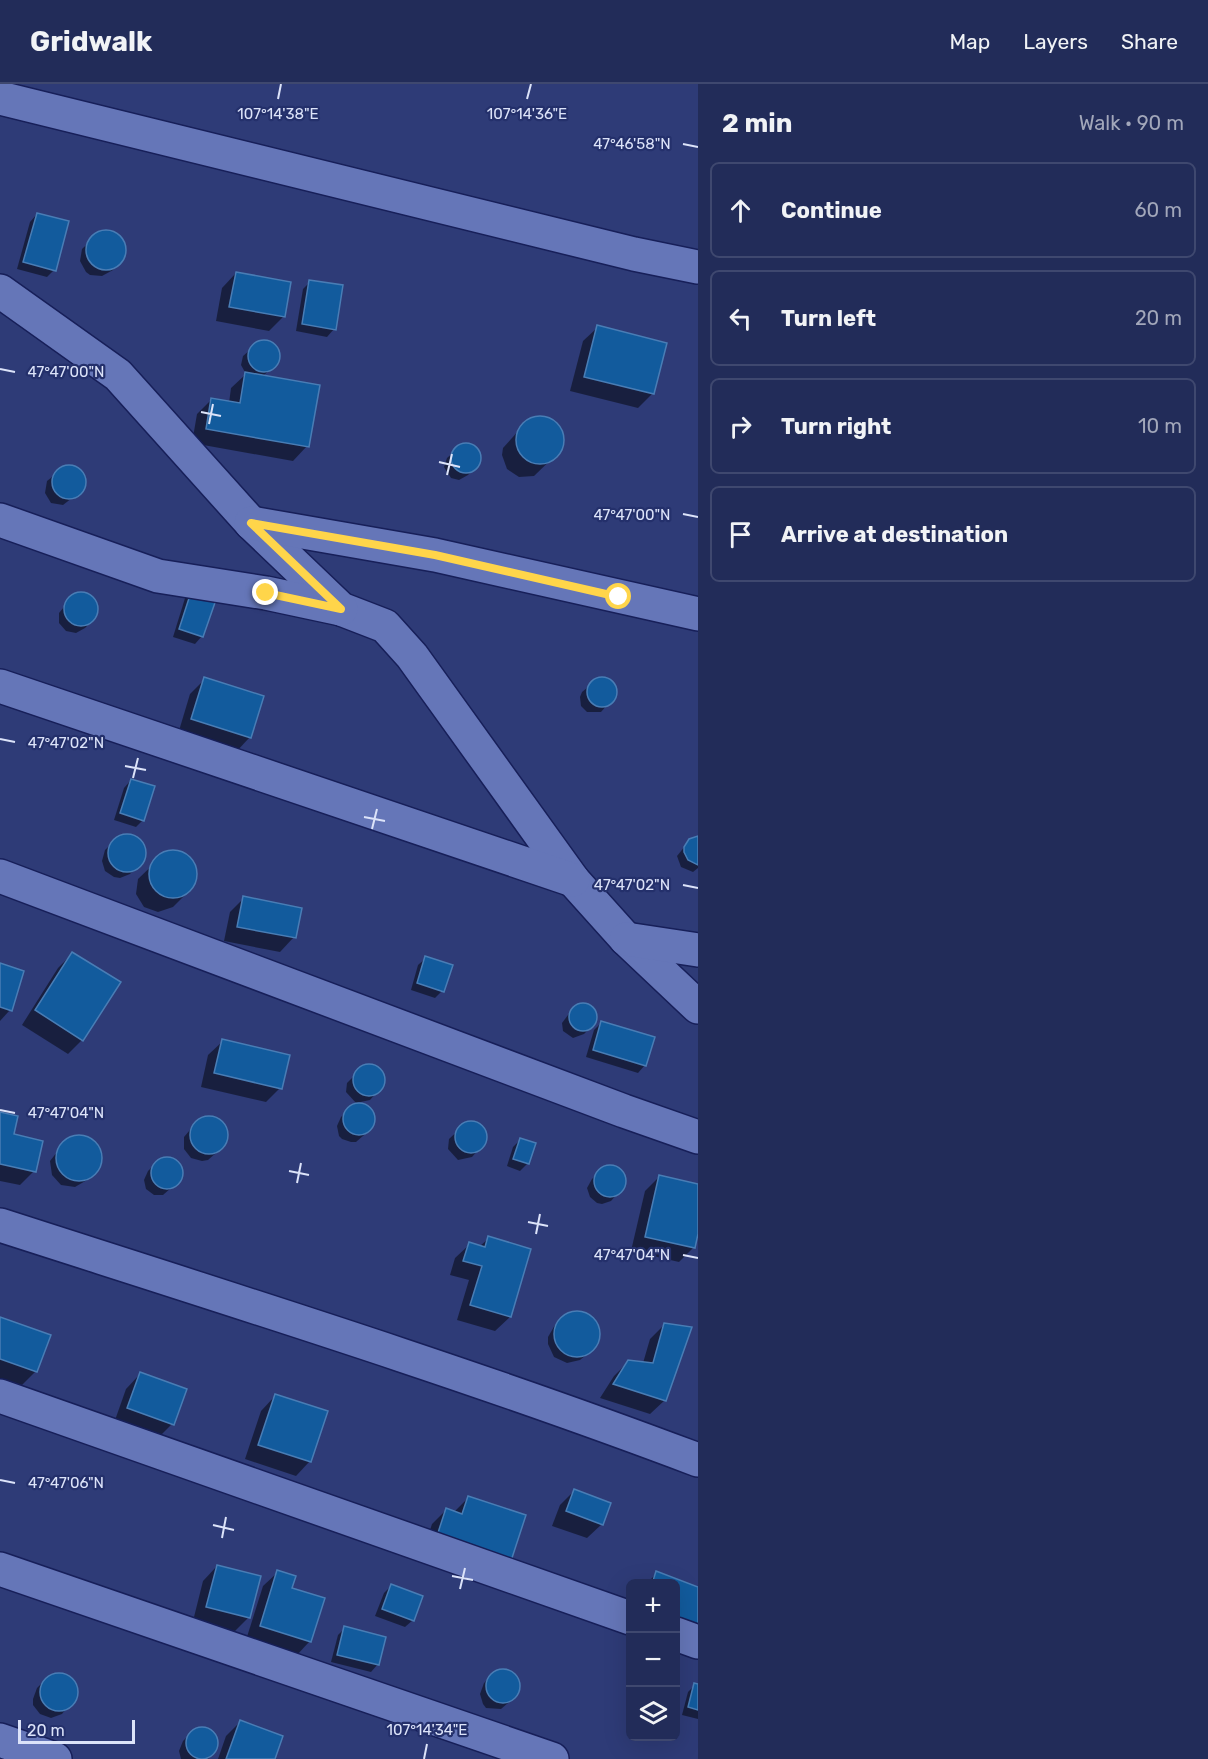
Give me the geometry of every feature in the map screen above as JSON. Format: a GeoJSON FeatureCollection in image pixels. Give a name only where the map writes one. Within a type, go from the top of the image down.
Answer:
{"type":"FeatureCollection","features":[{"type":"Feature","properties":{"kind":"street"},"geometry":{"type":"LineString","coordinates":[[0,98],[634,254],[698,267]]}},
{"type":"Feature","properties":{"kind":"street"},"geometry":{"type":"LineString","coordinates":[[0,291],[118,375],[251,523],[341,609]]}},
{"type":"Feature","properties":{"kind":"street"},"geometry":{"type":"LineString","coordinates":[[0,520],[158,576],[266,593],[341,609],[384,626],[412,656],[573,880],[626,939],[698,1006]]}},
{"type":"Feature","properties":{"kind":"street"},"geometry":{"type":"LineString","coordinates":[[251,523],[435,555],[698,614]]}},
{"type":"Feature","properties":{"kind":"street"},"geometry":{"type":"LineString","coordinates":[[0,686],[573,880]]}},
{"type":"Feature","properties":{"kind":"street"},"geometry":{"type":"LineString","coordinates":[[0,876],[698,1137]]}},
{"type":"Feature","properties":{"kind":"street"},"geometry":{"type":"LineString","coordinates":[[626,939],[698,950]]}},
{"type":"Feature","properties":{"kind":"street"},"geometry":{"type":"LineString","coordinates":[[0,1225],[337,1334],[612,1427],[698,1460]]}},
{"type":"Feature","properties":{"kind":"street"},"geometry":{"type":"LineString","coordinates":[[0,1396],[626,1617]]}},
{"type":"Feature","properties":{"kind":"street"},"geometry":{"type":"LineString","coordinates":[[0,1569],[552,1759]]}},
{"type":"Feature","properties":{"kind":"street"},"geometry":{"type":"LineString","coordinates":[[680,1636],[698,1642]]}},
{"type":"Feature","properties":{"kind":"street"},"geometry":{"type":"LineString","coordinates":[[0,1740],[55,1759]]}},
{"type":"Feature","properties":{"kind":"building"},"geometry":{"type":"Polygon","coordinates":[[[37,213],[69,221],[56,271],[23,262],[37,213]]]}},
{"type":"Feature","properties":{"kind":"building"},"geometry":{"type":"Polygon","coordinates":[[[106,230],[120,236],[126,250],[120,264],[106,270],[92,264],[86,250],[92,236],[106,230]]]}},
{"type":"Feature","properties":{"kind":"building"},"geometry":{"type":"Polygon","coordinates":[[[236,272],[291,282],[285,317],[229,307],[236,272]]]}},
{"type":"Feature","properties":{"kind":"building"},"geometry":{"type":"Polygon","coordinates":[[[309,280],[343,285],[336,330],[302,324],[309,280]]]}},
{"type":"Feature","properties":{"kind":"building"},"geometry":{"type":"Polygon","coordinates":[[[597,325],[667,343],[654,394],[584,377],[597,325]]]}},
{"type":"Feature","properties":{"kind":"building"},"geometry":{"type":"Polygon","coordinates":[[[264,340],[275,345],[280,356],[275,367],[264,372],[253,367],[248,356],[253,345],[264,340]]]}},
{"type":"Feature","properties":{"kind":"building"},"geometry":{"type":"Polygon","coordinates":[[[245,372],[320,385],[309,447],[206,429],[211,398],[240,403],[245,372]]]}},
{"type":"Feature","properties":{"kind":"building"},"geometry":{"type":"Polygon","coordinates":[[[535,416],[545,416],[557,423],[564,435],[564,445],[557,457],[545,464],[535,464],[520,453],[516,445],[516,435],[527,420],[535,416]]]}},
{"type":"Feature","properties":{"kind":"building"},"geometry":{"type":"Polygon","coordinates":[[[466,443],[472,444],[480,452],[480,464],[472,472],[466,473],[460,472],[452,464],[451,458],[452,452],[460,444],[466,443]]]}},
{"type":"Feature","properties":{"kind":"building"},"geometry":{"type":"Polygon","coordinates":[[[69,465],[81,470],[86,482],[81,494],[69,499],[57,494],[52,482],[57,470],[69,465]]]}},
{"type":"Feature","properties":{"kind":"building"},"geometry":{"type":"Polygon","coordinates":[[[193,586],[218,594],[203,637],[179,629],[193,586]]]}},
{"type":"Feature","properties":{"kind":"building"},"geometry":{"type":"Polygon","coordinates":[[[81,592],[93,597],[98,609],[93,621],[81,626],[69,621],[64,609],[69,597],[81,592]]]}},
{"type":"Feature","properties":{"kind":"building"},"geometry":{"type":"Polygon","coordinates":[[[204,677],[264,696],[251,738],[191,719],[204,677]]]}},
{"type":"Feature","properties":{"kind":"building"},"geometry":{"type":"Polygon","coordinates":[[[602,677],[613,681],[617,692],[613,703],[602,707],[591,703],[587,692],[591,681],[602,677]]]}},
{"type":"Feature","properties":{"kind":"building"},"geometry":{"type":"Polygon","coordinates":[[[131,779],[155,786],[144,821],[120,813],[131,779]]]}},
{"type":"Feature","properties":{"kind":"building"},"geometry":{"type":"Polygon","coordinates":[[[127,834],[140,840],[146,853],[140,866],[127,872],[114,866],[108,853],[114,840],[127,834]]]}},
{"type":"Feature","properties":{"kind":"building"},"geometry":{"type":"Polygon","coordinates":[[[698,836],[698,865],[688,860],[684,847],[689,839],[698,836]]]}},
{"type":"Feature","properties":{"kind":"building"},"geometry":{"type":"Polygon","coordinates":[[[173,850],[190,857],[197,874],[190,891],[173,898],[156,891],[149,874],[156,857],[173,850]]]}},
{"type":"Feature","properties":{"kind":"building"},"geometry":{"type":"Polygon","coordinates":[[[243,896],[302,908],[296,938],[237,927],[243,896]]]}},
{"type":"Feature","properties":{"kind":"building"},"geometry":{"type":"Polygon","coordinates":[[[72,952],[121,982],[83,1041],[35,1010],[72,952]]]}},
{"type":"Feature","properties":{"kind":"building"},"geometry":{"type":"Polygon","coordinates":[[[425,956],[453,965],[444,992],[417,983],[425,956]]]}},
{"type":"Feature","properties":{"kind":"building"},"geometry":{"type":"Polygon","coordinates":[[[0,963],[24,971],[12,1011],[0,1007],[0,963]]]}},
{"type":"Feature","properties":{"kind":"building"},"geometry":{"type":"Polygon","coordinates":[[[583,1003],[593,1007],[597,1017],[593,1027],[583,1031],[573,1027],[569,1017],[573,1007],[583,1003]]]}},
{"type":"Feature","properties":{"kind":"building"},"geometry":{"type":"Polygon","coordinates":[[[601,1021],[655,1037],[646,1066],[593,1050],[601,1021]]]}},
{"type":"Feature","properties":{"kind":"building"},"geometry":{"type":"Polygon","coordinates":[[[222,1039],[290,1055],[282,1089],[214,1073],[222,1039]]]}},
{"type":"Feature","properties":{"kind":"building"},"geometry":{"type":"Polygon","coordinates":[[[369,1064],[380,1069],[385,1080],[380,1091],[369,1096],[358,1091],[353,1080],[358,1069],[369,1064]]]}},
{"type":"Feature","properties":{"kind":"building"},"geometry":{"type":"Polygon","coordinates":[[[359,1103],[370,1108],[375,1119],[370,1130],[359,1135],[348,1130],[343,1119],[348,1108],[359,1103]]]}},
{"type":"Feature","properties":{"kind":"building"},"geometry":{"type":"Polygon","coordinates":[[[0,1112],[18,1116],[14,1134],[43,1141],[36,1172],[0,1164],[0,1112]]]}},
{"type":"Feature","properties":{"kind":"building"},"geometry":{"type":"Polygon","coordinates":[[[209,1116],[223,1121],[228,1135],[223,1149],[209,1154],[195,1149],[190,1135],[195,1121],[209,1116]]]}},
{"type":"Feature","properties":{"kind":"building"},"geometry":{"type":"Polygon","coordinates":[[[471,1121],[482,1126],[487,1137],[482,1148],[471,1153],[460,1148],[455,1137],[460,1126],[471,1121]]]}},
{"type":"Feature","properties":{"kind":"building"},"geometry":{"type":"Polygon","coordinates":[[[79,1135],[95,1142],[102,1158],[95,1174],[79,1181],[63,1174],[56,1158],[63,1142],[79,1135]]]}},
{"type":"Feature","properties":{"kind":"building"},"geometry":{"type":"Polygon","coordinates":[[[520,1138],[536,1143],[529,1164],[513,1159],[520,1138]]]}},
{"type":"Feature","properties":{"kind":"building"},"geometry":{"type":"Polygon","coordinates":[[[167,1157],[178,1162],[183,1173],[178,1184],[167,1189],[156,1184],[151,1173],[156,1162],[167,1157]]]}},
{"type":"Feature","properties":{"kind":"building"},"geometry":{"type":"Polygon","coordinates":[[[610,1165],[621,1170],[626,1181],[621,1192],[610,1197],[599,1192],[594,1181],[599,1170],[610,1165]]]}},
{"type":"Feature","properties":{"kind":"building"},"geometry":{"type":"Polygon","coordinates":[[[659,1175],[698,1184],[698,1234],[695,1248],[645,1237],[659,1175]]]}},
{"type":"Feature","properties":{"kind":"building"},"geometry":{"type":"Polygon","coordinates":[[[488,1236],[531,1249],[511,1317],[470,1305],[482,1266],[463,1261],[469,1242],[485,1247],[488,1236]]]}},
{"type":"Feature","properties":{"kind":"building"},"geometry":{"type":"Polygon","coordinates":[[[577,1311],[593,1318],[600,1334],[593,1350],[577,1357],[561,1350],[554,1334],[561,1318],[577,1311]]]}},
{"type":"Feature","properties":{"kind":"building"},"geometry":{"type":"Polygon","coordinates":[[[0,1317],[51,1335],[37,1372],[0,1359],[0,1317]]]}},
{"type":"Feature","properties":{"kind":"building"},"geometry":{"type":"Polygon","coordinates":[[[664,1323],[692,1327],[666,1401],[613,1384],[628,1360],[653,1363],[664,1323]]]}},
{"type":"Feature","properties":{"kind":"building"},"geometry":{"type":"Polygon","coordinates":[[[140,1372],[187,1389],[174,1425],[127,1408],[140,1372]]]}},
{"type":"Feature","properties":{"kind":"building"},"geometry":{"type":"Polygon","coordinates":[[[275,1394],[328,1411],[311,1462],[258,1445],[275,1394]]]}},
{"type":"Feature","properties":{"kind":"building"},"geometry":{"type":"Polygon","coordinates":[[[574,1489],[611,1503],[603,1525],[566,1511],[574,1489]]]}},
{"type":"Feature","properties":{"kind":"building"},"geometry":{"type":"Polygon","coordinates":[[[468,1496],[526,1515],[509,1567],[435,1542],[446,1508],[462,1514],[468,1496]]]}},
{"type":"Feature","properties":{"kind":"building"},"geometry":{"type":"Polygon","coordinates":[[[217,1565],[261,1576],[250,1618],[206,1607],[217,1565]]]}},
{"type":"Feature","properties":{"kind":"building"},"geometry":{"type":"Polygon","coordinates":[[[277,1570],[296,1576],[292,1588],[325,1598],[311,1642],[260,1626],[277,1570]]]}},
{"type":"Feature","properties":{"kind":"building"},"geometry":{"type":"Polygon","coordinates":[[[656,1571],[677,1579],[654,1579],[656,1571]]]}},
{"type":"Feature","properties":{"kind":"building"},"geometry":{"type":"Polygon","coordinates":[[[680,1580],[698,1587],[698,1635],[680,1628],[680,1580]]]}},
{"type":"Feature","properties":{"kind":"building"},"geometry":{"type":"Polygon","coordinates":[[[391,1584],[423,1596],[414,1621],[382,1609],[391,1584]]]}},
{"type":"Feature","properties":{"kind":"building"},"geometry":{"type":"Polygon","coordinates":[[[344,1626],[386,1637],[379,1665],[337,1655],[344,1626]]]}},
{"type":"Feature","properties":{"kind":"building"},"geometry":{"type":"Polygon","coordinates":[[[503,1669],[515,1674],[520,1686],[515,1698],[503,1703],[491,1698],[486,1686],[491,1674],[503,1669]]]}},
{"type":"Feature","properties":{"kind":"building"},"geometry":{"type":"Polygon","coordinates":[[[59,1673],[73,1678],[78,1692],[73,1706],[59,1711],[45,1706],[40,1692],[45,1678],[59,1673]]]}},
{"type":"Feature","properties":{"kind":"building"},"geometry":{"type":"Polygon","coordinates":[[[694,1683],[698,1684],[698,1710],[688,1707],[694,1683]]]}},
{"type":"Feature","properties":{"kind":"building"},"geometry":{"type":"Polygon","coordinates":[[[240,1720],[283,1736],[275,1759],[226,1759],[240,1720]]]}},
{"type":"Feature","properties":{"kind":"building"},"geometry":{"type":"Polygon","coordinates":[[[202,1727],[214,1731],[218,1743],[214,1755],[202,1759],[190,1755],[186,1743],[190,1731],[202,1727]]]}},
{"type":"Feature","properties":{"kind":"route"},"geometry":{"type":"LineString","coordinates":[[266,593],[341,609],[251,523],[435,555],[619,597]]}}]}
